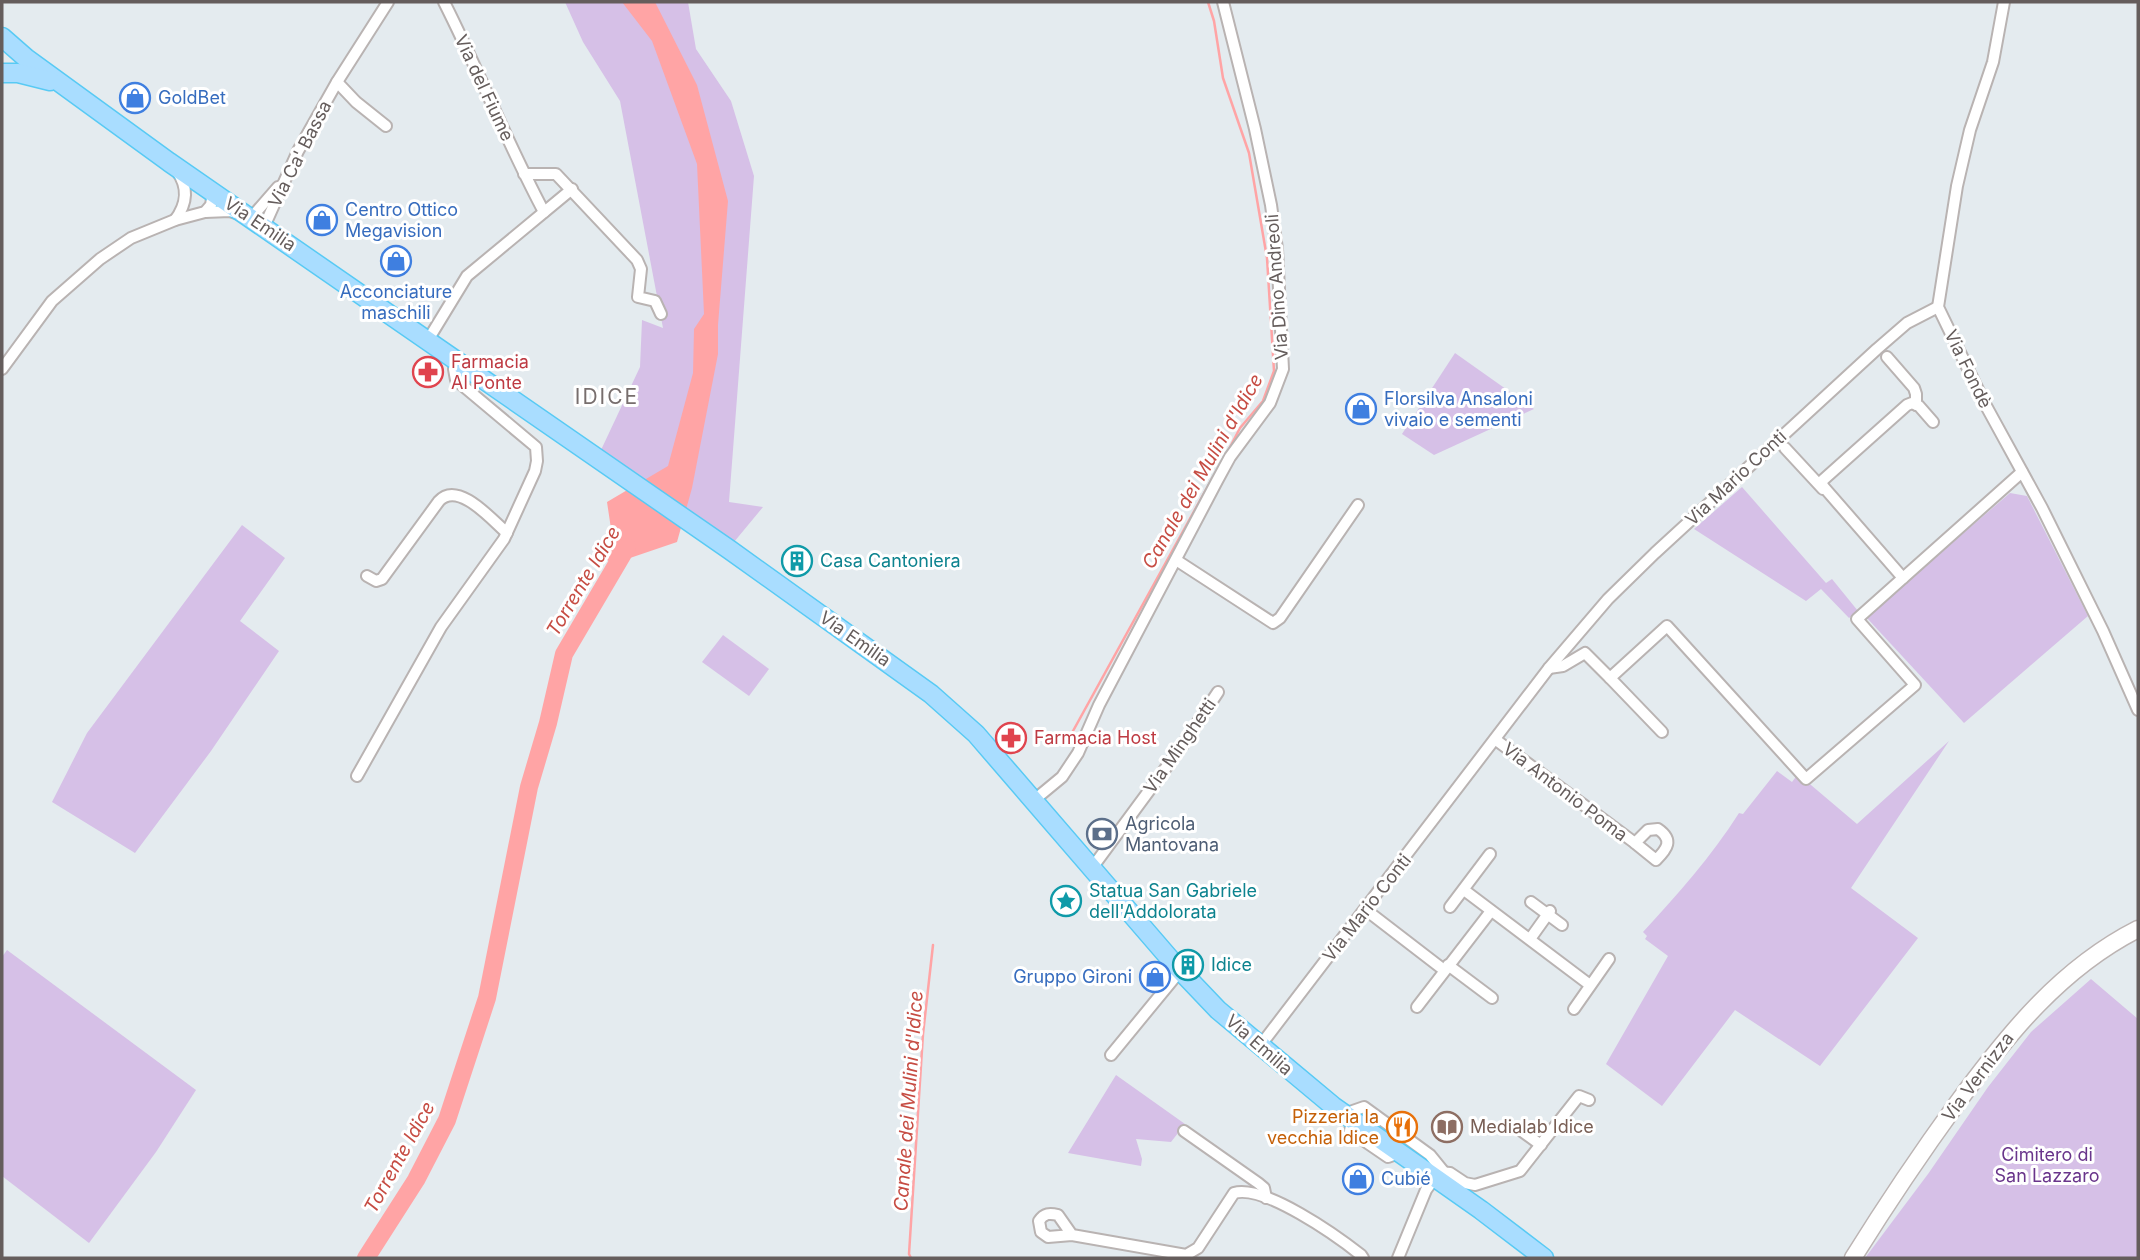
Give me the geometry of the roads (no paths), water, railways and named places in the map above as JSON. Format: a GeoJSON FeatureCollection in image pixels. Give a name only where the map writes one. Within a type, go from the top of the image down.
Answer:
{"type":"FeatureCollection","features":[{"type":"Feature","properties":{"kind":"main road","name":"Via Emilia"},"geometry":{"type":"LineString","coordinates":[[2,37],[169,162],[730,550],[931,694],[976,734],[1180,971],[1219,1010],[1348,1117],[1399,1153],[1438,1174],[1480,1210],[1544,1258]]}},
{"type":"Feature","properties":{"kind":"main road","name":"Via Emilia"},"geometry":{"type":"LineString","coordinates":[[2,73],[38,77],[64,86]]}},
{"type":"Feature","properties":{"kind":"street","name":"Via Ca' Bassa"},"geometry":{"type":"LineString","coordinates":[[258,223],[337,82],[388,2]]}},
{"type":"Feature","properties":{"kind":"street","name":"Via del Fiume"},"geometry":{"type":"LineString","coordinates":[[444,2],[544,212]]}},
{"type":"Feature","properties":{"kind":"street","name":"Via Dino Andreoli"},"geometry":{"type":"LineString","coordinates":[[1033,801],[1062,777],[1078,753],[1099,705],[1230,457],[1270,403],[1283,369],[1277,249],[1271,205],[1223,2]]}},
{"type":"Feature","properties":{"kind":"street","name":"Via Fondè"},"geometry":{"type":"LineString","coordinates":[[2004,2],[1993,62],[1970,130],[1957,186],[1938,307],[1985,404],[2104,631],[2138,710]]}},
{"type":"Feature","properties":{"kind":"street","name":"Via Ca' Bassa"},"geometry":{"type":"LineString","coordinates":[[337,82],[356,102],[386,125]]}},
{"type":"Feature","properties":{"kind":"street"},"geometry":{"type":"LineString","coordinates":[[169,162],[180,174],[185,187],[184,203],[175,220]]}},
{"type":"Feature","properties":{"kind":"street"},"geometry":{"type":"LineString","coordinates":[[524,174],[556,174],[572,189],[637,260],[641,269],[638,297],[655,301],[661,314]]}},
{"type":"Feature","properties":{"kind":"street"},"geometry":{"type":"LineString","coordinates":[[428,340],[467,276],[572,189]]}},
{"type":"Feature","properties":{"kind":"street"},"geometry":{"type":"LineString","coordinates":[[205,212],[211,205],[213,192]]}},
{"type":"Feature","properties":{"kind":"street"},"geometry":{"type":"LineString","coordinates":[[2,369],[52,301],[116,247],[131,238],[175,220],[205,212],[230,211],[258,223]]}},
{"type":"Feature","properties":{"kind":"street","name":"Via Mario Conti"},"geometry":{"type":"LineString","coordinates":[[1260,1046],[1549,668],[1608,600],[1655,553],[1907,323],[1938,307]]}},
{"type":"Feature","properties":{"kind":"street"},"geometry":{"type":"LineString","coordinates":[[1887,357],[1913,388],[1916,405]]}},
{"type":"Feature","properties":{"kind":"street"},"geometry":{"type":"LineString","coordinates":[[357,776],[441,627],[496,552],[535,471],[537,450],[526,437],[462,386],[453,374],[457,360]]}},
{"type":"Feature","properties":{"kind":"street"},"geometry":{"type":"LineString","coordinates":[[472,394],[468,383],[473,371]]}},
{"type":"Feature","properties":{"kind":"street"},"geometry":{"type":"LineString","coordinates":[[1823,489],[1823,480],[1907,404],[1916,405],[1933,422]]}},
{"type":"Feature","properties":{"kind":"street"},"geometry":{"type":"LineString","coordinates":[[1785,448],[1903,578]]}},
{"type":"Feature","properties":{"kind":"street"},"geometry":{"type":"LineString","coordinates":[[1610,678],[1667,626],[1806,779],[1915,685],[1857,619],[2022,472]]}},
{"type":"Feature","properties":{"kind":"street"},"geometry":{"type":"LineString","coordinates":[[366,576],[376,581],[382,579],[444,496],[451,494],[464,497],[507,533]]}},
{"type":"Feature","properties":{"kind":"street"},"geometry":{"type":"LineString","coordinates":[[1176,560],[1273,623],[1280,618],[1358,505]]}},
{"type":"Feature","properties":{"kind":"street"},"geometry":{"type":"LineString","coordinates":[[1549,668],[1563,666],[1585,653],[1661,732]]}},
{"type":"Feature","properties":{"kind":"street","name":"Via Minghetti"},"geometry":{"type":"LineString","coordinates":[[1092,868],[1182,746],[1218,692]]}},
{"type":"Feature","properties":{"kind":"street","name":"Via Antonio Poma"},"geometry":{"type":"LineString","coordinates":[[1496,740],[1635,844]]}},
{"type":"Feature","properties":{"kind":"street"},"geometry":{"type":"LineString","coordinates":[[1450,907],[1490,854]]}},
{"type":"Feature","properties":{"kind":"street"},"geometry":{"type":"LineString","coordinates":[[1464,890],[1590,985]]}},
{"type":"Feature","properties":{"kind":"street"},"geometry":{"type":"LineString","coordinates":[[1531,902],[1562,925]]}},
{"type":"Feature","properties":{"kind":"street"},"geometry":{"type":"LineString","coordinates":[[1366,910],[1492,998]]}},
{"type":"Feature","properties":{"kind":"street"},"geometry":{"type":"LineString","coordinates":[[1416,1007],[1490,911]]}},
{"type":"Feature","properties":{"kind":"street"},"geometry":{"type":"LineString","coordinates":[[1530,939],[1549,913]]}},
{"type":"Feature","properties":{"kind":"street","name":"Via Vernizza"},"geometry":{"type":"LineString","coordinates":[[1853,1258],[1930,1140],[2024,1016],[2080,965],[2138,929]]}},
{"type":"Feature","properties":{"kind":"street"},"geometry":{"type":"LineString","coordinates":[[1574,1009],[1609,959]]}},
{"type":"Feature","properties":{"kind":"street"},"geometry":{"type":"LineString","coordinates":[[1111,1055],[1180,971]]}},
{"type":"Feature","properties":{"kind":"street"},"geometry":{"type":"LineString","coordinates":[[1480,1210],[1476,1199],[1481,1184],[1520,1171],[1579,1097],[1590,1100]]}},
{"type":"Feature","properties":{"kind":"street","name":"Via Emilia"},"geometry":{"type":"LineString","coordinates":[[1348,1117],[1364,1107],[1430,1155],[1438,1174],[1450,1173],[1469,1185],[1481,1184]]}},
{"type":"Feature","properties":{"kind":"street"},"geometry":{"type":"LineString","coordinates":[[1519,1129],[1541,1145]]}},
{"type":"Feature","properties":{"kind":"street"},"geometry":{"type":"LineString","coordinates":[[1184,1131],[1258,1183],[1264,1188],[1266,1198]]}},
{"type":"Feature","properties":{"kind":"street"},"geometry":{"type":"LineString","coordinates":[[1398,1258],[1426,1190],[1438,1174]]}},
{"type":"Feature","properties":{"kind":"street"},"geometry":{"type":"LineString","coordinates":[[1072,1235],[1180,1256],[1193,1253],[1234,1193],[1247,1191],[1310,1217],[1363,1258]]}},
{"type":"Feature","properties":{"kind":"waterway","name":"Canale dei Mulini d'Idice"},"geometry":{"type":"LineString","coordinates":[[1208,2],[1214,21],[1223,78],[1249,153],[1267,258],[1274,371],[1263,401],[1240,428],[1227,453]]}},
{"type":"Feature","properties":{"kind":"waterway","name":"Canale dei Mulini d'Idice"},"geometry":{"type":"LineString","coordinates":[[1073,731],[1213,477]]}},
{"type":"Feature","properties":{"kind":"waterway","name":"Torrente Idice"},"geometry":{"type":"LineString","coordinates":[[366,1258],[416,1180],[447,1120],[487,998],[529,787],[564,654],[627,547]]}},
{"type":"Feature","properties":{"kind":"waterway","name":"Canale dei Mulini d'Idice"},"geometry":{"type":"LineString","coordinates":[[911,1258],[909,1254],[923,1034],[933,945]]}},
{"type":"Feature","properties":{"kind":"place","name":"GoldBet"},"geometry":{"type":"Point","coordinates":[135,98]}},
{"type":"Feature","properties":{"kind":"place","name":"Centro Ottico Megavision"},"geometry":{"type":"Point","coordinates":[322,220]}},
{"type":"Feature","properties":{"kind":"place","name":"Acconciature maschili"},"geometry":{"type":"Point","coordinates":[396,261]}},
{"type":"Feature","properties":{"kind":"place","name":"Farmacia Al Ponte"},"geometry":{"type":"Point","coordinates":[428,372]}},
{"type":"Feature","properties":{"kind":"place","name":"Florsilva Ansaloni vivaio e sementi"},"geometry":{"type":"Point","coordinates":[1361,409]}},
{"type":"Feature","properties":{"kind":"place","name":"Casa Cantoniera"},"geometry":{"type":"Point","coordinates":[797,561]}},
{"type":"Feature","properties":{"kind":"place","name":"Farmacia Host"},"geometry":{"type":"Point","coordinates":[1011,738]}},
{"type":"Feature","properties":{"kind":"place","name":"Agricola Mantovana"},"geometry":{"type":"Point","coordinates":[1102,834]}},
{"type":"Feature","properties":{"kind":"place","name":"Statua San Gabriele dell'Addolorata"},"geometry":{"type":"Point","coordinates":[1066,901]}},
{"type":"Feature","properties":{"kind":"place","name":"Idice"},"geometry":{"type":"Point","coordinates":[1188,965]}},
{"type":"Feature","properties":{"kind":"place","name":"Gruppo Gironi"},"geometry":{"type":"Point","coordinates":[1155,977]}},
{"type":"Feature","properties":{"kind":"place","name":"Pizzeria la vecchia Idice"},"geometry":{"type":"Point","coordinates":[1402,1127]}},
{"type":"Feature","properties":{"kind":"place","name":"Medialab Idice"},"geometry":{"type":"Point","coordinates":[1447,1127]}},
{"type":"Feature","properties":{"kind":"place","name":"Cubié"},"geometry":{"type":"Point","coordinates":[1358,1179]}},
{"type":"Feature","properties":{"kind":"district","name":"IDICE"},"geometry":{"type":"Point","coordinates":[607,397]}},
{"type":"Feature","properties":{"kind":"park label","name":"Cimitero di San Lazzaro"},"geometry":{"type":"Point","coordinates":[2047,1165]}}]}
